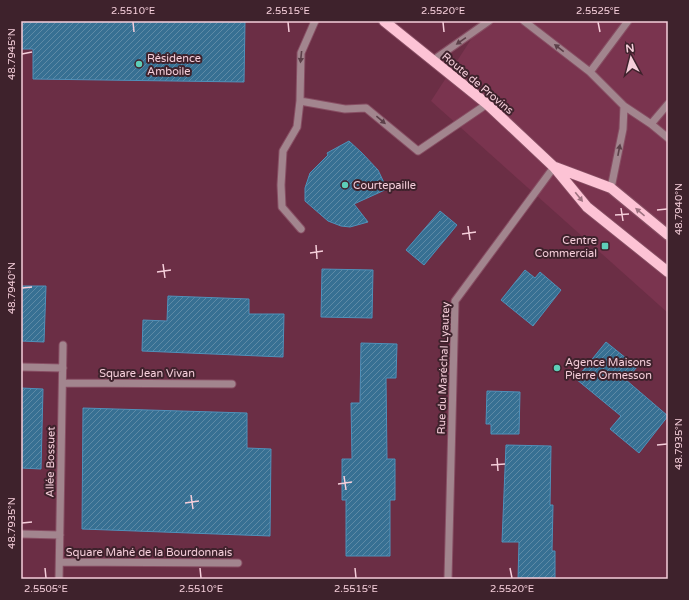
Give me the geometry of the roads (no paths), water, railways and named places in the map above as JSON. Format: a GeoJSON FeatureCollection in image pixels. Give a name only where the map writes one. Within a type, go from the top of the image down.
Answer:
{"type":"FeatureCollection","features":[{"type":"Feature","properties":{"kind":"main road","name":"Route de Provins"},"geometry":{"type":"LineString","coordinates":[[384,21],[487,104],[554,167],[587,207],[668,272]]}},
{"type":"Feature","properties":{"kind":"main road","name":"Route de Provins"},"geometry":{"type":"LineString","coordinates":[[554,167],[611,188],[668,235]]}},
{"type":"Feature","properties":{"kind":"street"},"geometry":{"type":"LineString","coordinates":[[301,229],[282,207],[281,185],[283,152],[297,127],[300,102],[301,53],[315,21]]}},
{"type":"Feature","properties":{"kind":"street"},"geometry":{"type":"LineString","coordinates":[[432,61],[489,21]]}},
{"type":"Feature","properties":{"kind":"street"},"geometry":{"type":"LineString","coordinates":[[524,21],[590,72],[624,106],[651,124],[668,138]]}},
{"type":"Feature","properties":{"kind":"street"},"geometry":{"type":"LineString","coordinates":[[590,72],[628,21]]}},
{"type":"Feature","properties":{"kind":"street"},"geometry":{"type":"LineString","coordinates":[[300,102],[345,109],[366,108],[418,151],[487,104]]}},
{"type":"Feature","properties":{"kind":"street"},"geometry":{"type":"LineString","coordinates":[[651,124],[668,104]]}},
{"type":"Feature","properties":{"kind":"street"},"geometry":{"type":"LineString","coordinates":[[611,188],[623,130],[624,106]]}},
{"type":"Feature","properties":{"kind":"street","name":"Rue du Maréchal Lyautey"},"geometry":{"type":"LineString","coordinates":[[448,579],[455,301],[554,167]]}},
{"type":"Feature","properties":{"kind":"street","name":"Allée Bossuet"},"geometry":{"type":"LineString","coordinates":[[59,579],[63,345]]}},
{"type":"Feature","properties":{"kind":"street"},"geometry":{"type":"LineString","coordinates":[[21,367],[63,368]]}},
{"type":"Feature","properties":{"kind":"street","name":"Square Jean Vivan"},"geometry":{"type":"LineString","coordinates":[[62,383],[232,384]]}},
{"type":"Feature","properties":{"kind":"street"},"geometry":{"type":"LineString","coordinates":[[21,534],[60,535]]}},
{"type":"Feature","properties":{"kind":"street","name":"Square Mahé de la Bourdonnais"},"geometry":{"type":"LineString","coordinates":[[60,562],[238,563]]}},
{"type":"Feature","properties":{"kind":"place","name":"Résidence Amboile"},"geometry":{"type":"Point","coordinates":[139,64]}},
{"type":"Feature","properties":{"kind":"place","name":"Courtepaille"},"geometry":{"type":"Point","coordinates":[345,185]}},
{"type":"Feature","properties":{"kind":"place","name":"Centre Commercial"},"geometry":{"type":"Point","coordinates":[605,246]}},
{"type":"Feature","properties":{"kind":"place","name":"Agence Maisons Pierre Ormesson"},"geometry":{"type":"Point","coordinates":[557,368]}}]}
